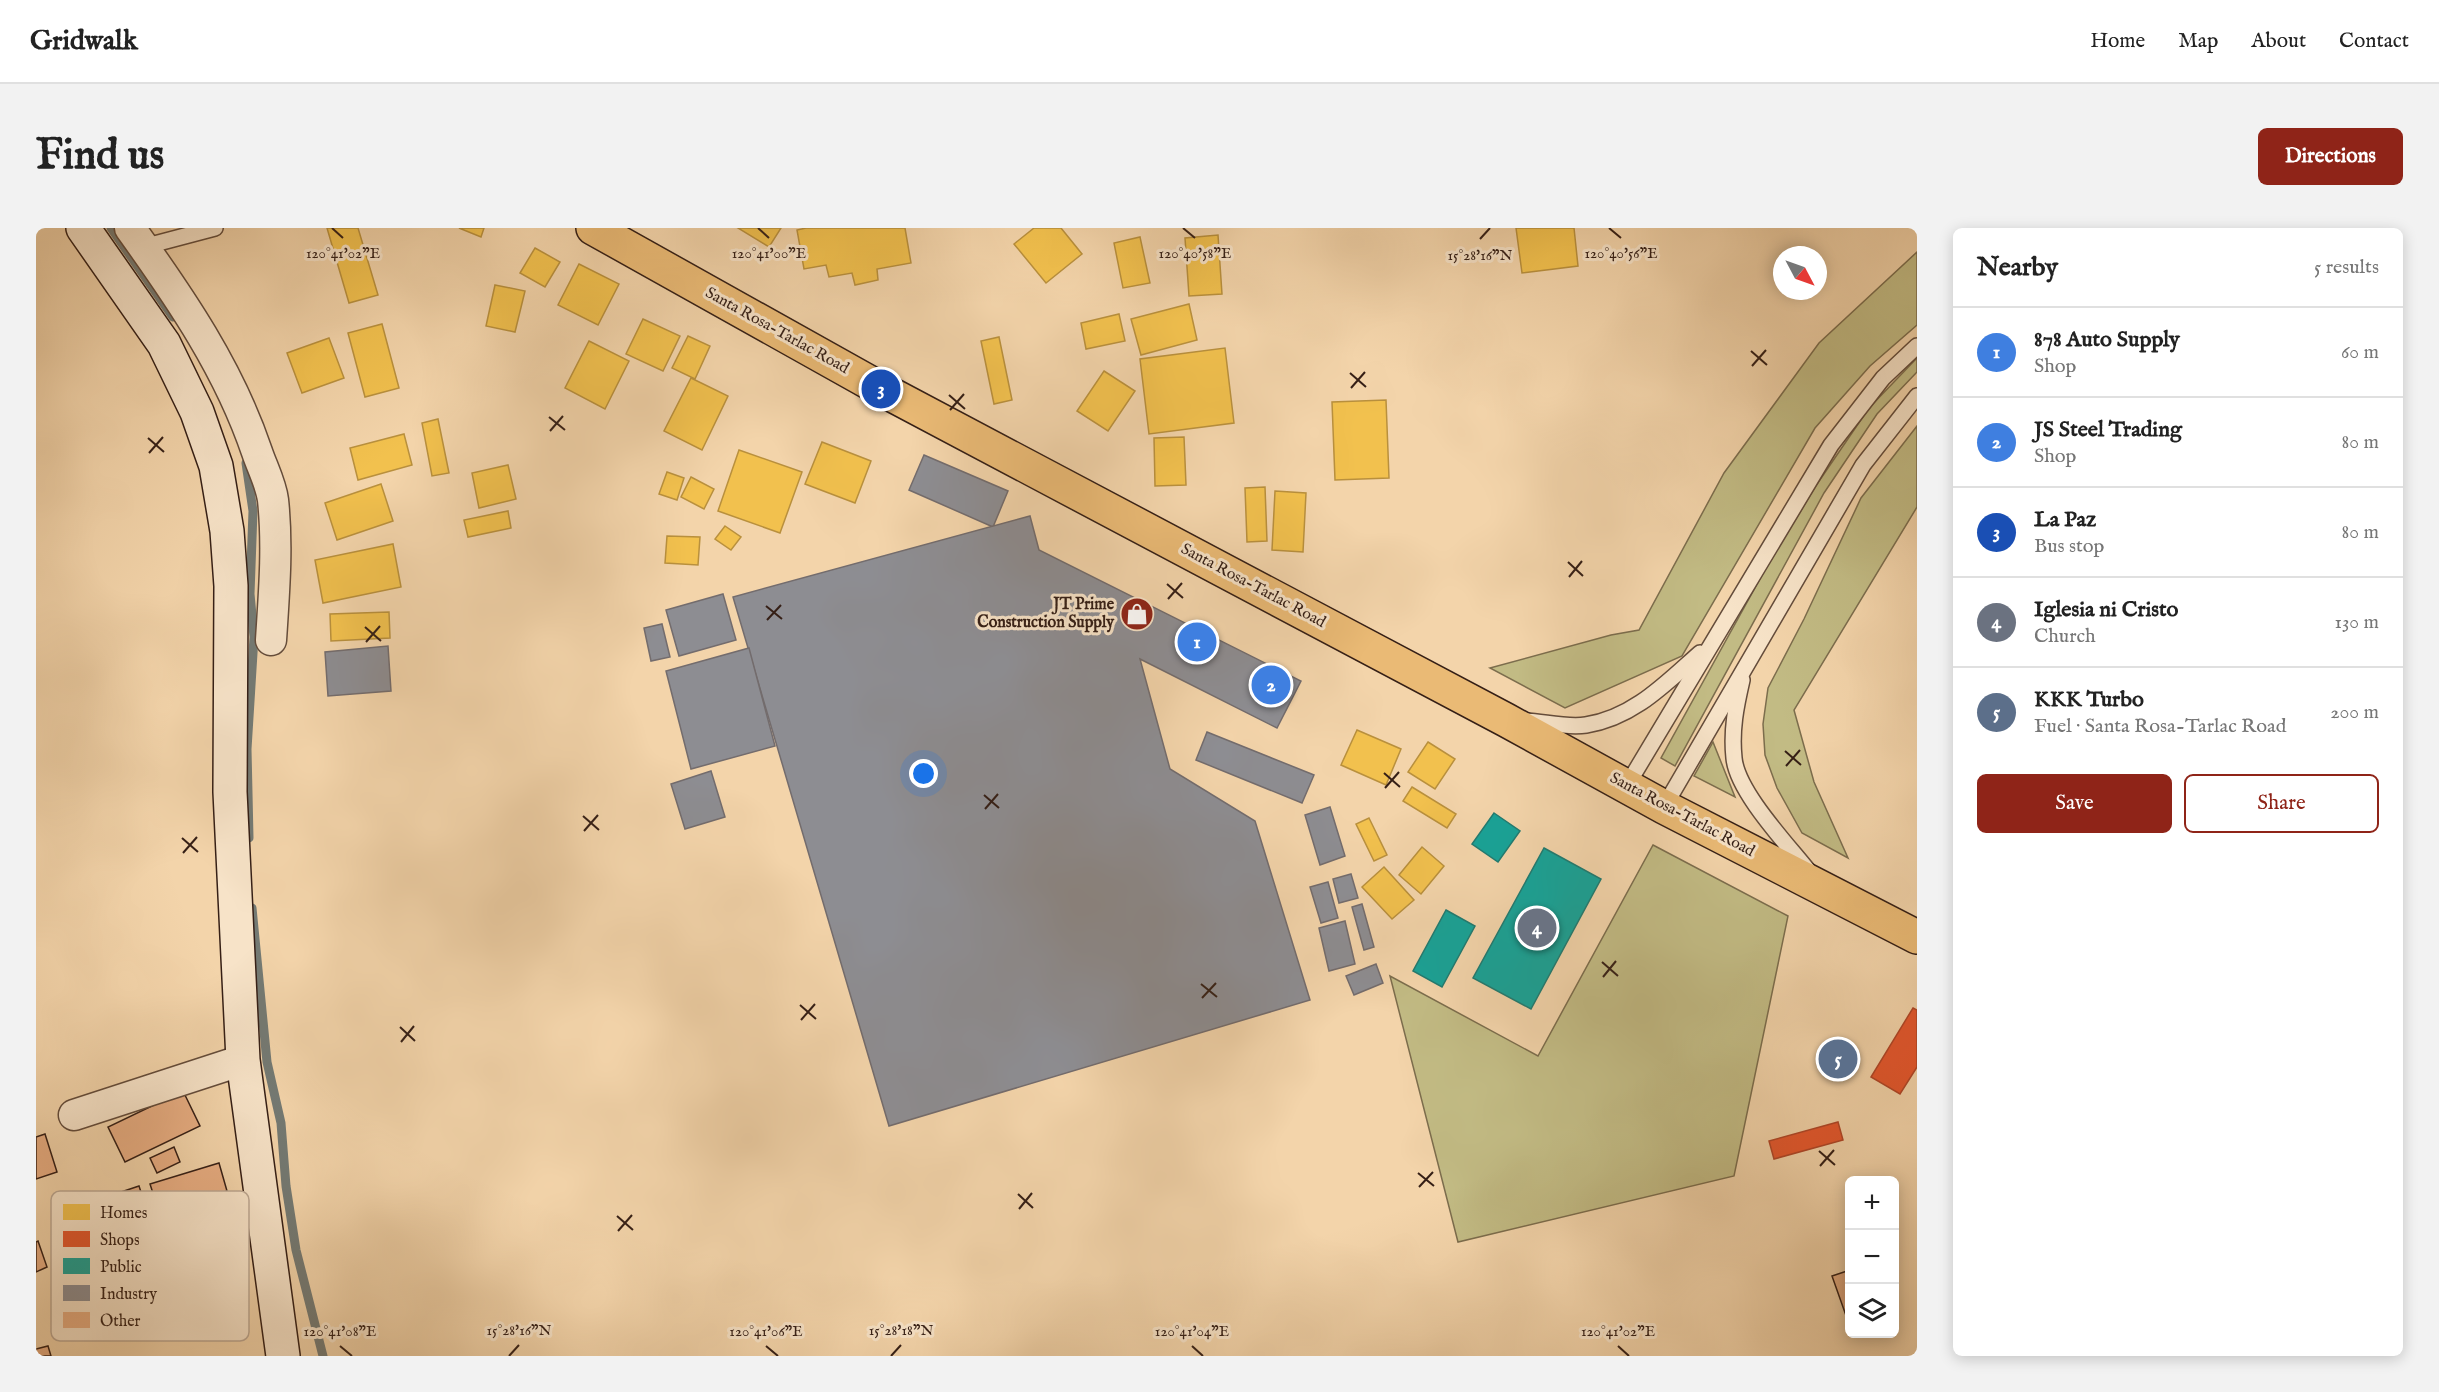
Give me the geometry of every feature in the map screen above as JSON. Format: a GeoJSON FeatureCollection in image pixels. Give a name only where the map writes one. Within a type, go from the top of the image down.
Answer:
{"type":"FeatureCollection","features":[{"type":"Feature","properties":{"kind":"highway","name":"Santa Rosa-Tarlac Road"},"geometry":{"type":"LineString","coordinates":[[593,228],[881,389],[1506,720],[1626,787],[1917,937]]}},
{"type":"Feature","properties":{"kind":"street"},"geometry":{"type":"LineString","coordinates":[[82,228],[164,344],[197,412],[216,466],[227,531],[231,586],[230,792],[243,1060],[283,1356]]}},
{"type":"Feature","properties":{"kind":"street"},"geometry":{"type":"LineString","coordinates":[[136,237],[180,297],[221,366],[246,421],[273,497],[276,554],[271,640]]}},
{"type":"Feature","properties":{"kind":"street"},"geometry":{"type":"LineString","coordinates":[[74,1115],[243,1060]]}},
{"type":"Feature","properties":{"kind":"lane"},"geometry":{"type":"LineString","coordinates":[[136,237],[215,228]]}},
{"type":"Feature","properties":{"kind":"lane"},"geometry":{"type":"LineString","coordinates":[[1626,787],[1831,446],[1883,378],[1917,346]]}},
{"type":"Feature","properties":{"kind":"lane"},"geometry":{"type":"LineString","coordinates":[[1664,807],[1863,465],[1917,396]]}},
{"type":"Feature","properties":{"kind":"lane"},"geometry":{"type":"LineString","coordinates":[[1506,720],[1585,725],[1613,718],[1644,702],[1712,643]]}},
{"type":"Feature","properties":{"kind":"lane"},"geometry":{"type":"LineString","coordinates":[[1747,662],[1733,718],[1734,760],[1749,796],[1821,887]]}},
{"type":"Feature","properties":{"kind":"shaded area"},"geometry":{"type":"Polygon","coordinates":[[[1917,252],[1917,325],[1870,366],[1815,428],[1682,656],[1565,708],[1490,668],[1611,635],[1639,630],[1724,473],[1819,343],[1917,252]]]}},
{"type":"Feature","properties":{"kind":"shaded area"},"geometry":{"type":"Polygon","coordinates":[[[1917,358],[1917,372],[1877,414],[1824,493],[1675,766],[1661,758],[1766,568],[1815,487],[1869,408],[1917,358]]]}},
{"type":"Feature","properties":{"kind":"shaded area"},"geometry":{"type":"Polygon","coordinates":[[[1917,426],[1917,507],[1794,710],[1814,782],[1848,858],[1802,833],[1777,788],[1765,755],[1763,724],[1768,688],[1804,619],[1861,498],[1917,426]]]}},
{"type":"Feature","properties":{"kind":"shaded area"},"geometry":{"type":"Polygon","coordinates":[[[1713,742],[1735,797],[1694,776],[1713,742]]]}},
{"type":"Feature","properties":{"kind":"shaded area"},"geometry":{"type":"Polygon","coordinates":[[[1653,845],[1788,916],[1734,1176],[1458,1242],[1390,976],[1538,1056],[1653,845]]]}},
{"type":"Feature","properties":{"kind":"building: Homes"},"geometry":{"type":"Polygon","coordinates":[[[327,228],[358,228],[378,295],[349,303],[327,228]]]}},
{"type":"Feature","properties":{"kind":"building: Homes"},"geometry":{"type":"Polygon","coordinates":[[[459,228],[484,228],[481,237],[459,228]]]}},
{"type":"Feature","properties":{"kind":"building: Homes"},"geometry":{"type":"Polygon","coordinates":[[[738,228],[781,228],[769,247],[738,228]]]}},
{"type":"Feature","properties":{"kind":"building: Homes"},"geometry":{"type":"Polygon","coordinates":[[[806,228],[905,228],[911,263],[877,269],[878,280],[855,285],[852,273],[829,277],[826,265],[804,269],[797,230],[806,228]]]}},
{"type":"Feature","properties":{"kind":"building: Homes"},"geometry":{"type":"Polygon","coordinates":[[[1034,228],[1061,228],[1082,254],[1046,283],[1014,244],[1034,228]]]}},
{"type":"Feature","properties":{"kind":"building: Homes"},"geometry":{"type":"Polygon","coordinates":[[[1516,228],[1574,228],[1578,266],[1522,273],[1516,228]]]}},
{"type":"Feature","properties":{"kind":"building: Homes"},"geometry":{"type":"Polygon","coordinates":[[[1218,235],[1222,294],[1189,296],[1185,238],[1218,235]]]}},
{"type":"Feature","properties":{"kind":"building: Homes"},"geometry":{"type":"Polygon","coordinates":[[[1140,237],[1150,283],[1123,288],[1114,243],[1140,237]]]}},
{"type":"Feature","properties":{"kind":"building: Homes"},"geometry":{"type":"Polygon","coordinates":[[[535,248],[560,262],[545,287],[520,273],[535,248]]]}},
{"type":"Feature","properties":{"kind":"building: Homes"},"geometry":{"type":"Polygon","coordinates":[[[579,264],[619,284],[598,325],[558,305],[579,264]]]}},
{"type":"Feature","properties":{"kind":"building: Homes"},"geometry":{"type":"Polygon","coordinates":[[[495,285],[525,291],[515,332],[486,326],[495,285]]]}},
{"type":"Feature","properties":{"kind":"building: Homes"},"geometry":{"type":"Polygon","coordinates":[[[1189,304],[1197,340],[1141,355],[1131,319],[1189,304]]]}},
{"type":"Feature","properties":{"kind":"building: Homes"},"geometry":{"type":"Polygon","coordinates":[[[1119,314],[1125,341],[1086,349],[1081,323],[1119,314]]]}},
{"type":"Feature","properties":{"kind":"building: Homes"},"geometry":{"type":"Polygon","coordinates":[[[643,319],[680,336],[663,371],[626,354],[643,319]]]}},
{"type":"Feature","properties":{"kind":"building: Homes"},"geometry":{"type":"Polygon","coordinates":[[[382,324],[399,388],[365,397],[348,333],[382,324]]]}},
{"type":"Feature","properties":{"kind":"building: Homes"},"geometry":{"type":"Polygon","coordinates":[[[688,336],[710,346],[695,379],[672,368],[688,336]]]}},
{"type":"Feature","properties":{"kind":"building: Homes"},"geometry":{"type":"Polygon","coordinates":[[[999,337],[1012,400],[994,404],[981,341],[999,337]]]}},
{"type":"Feature","properties":{"kind":"building: Homes"},"geometry":{"type":"Polygon","coordinates":[[[329,338],[344,378],[302,393],[287,353],[329,338]]]}},
{"type":"Feature","properties":{"kind":"building: Homes"},"geometry":{"type":"Polygon","coordinates":[[[589,341],[629,361],[605,409],[565,388],[589,341]]]}},
{"type":"Feature","properties":{"kind":"building: Homes"},"geometry":{"type":"Polygon","coordinates":[[[1225,348],[1234,423],[1149,434],[1140,359],[1225,348]]]}},
{"type":"Feature","properties":{"kind":"building: Homes"},"geometry":{"type":"Polygon","coordinates":[[[1104,371],[1135,391],[1108,431],[1077,411],[1104,371]]]}},
{"type":"Feature","properties":{"kind":"building: Homes"},"geometry":{"type":"Polygon","coordinates":[[[691,378],[728,396],[702,450],[664,431],[691,378]]]}},
{"type":"Feature","properties":{"kind":"building: Homes"},"geometry":{"type":"Polygon","coordinates":[[[1386,400],[1389,478],[1335,480],[1332,402],[1386,400]]]}},
{"type":"Feature","properties":{"kind":"building: Homes"},"geometry":{"type":"Polygon","coordinates":[[[438,419],[449,473],[432,476],[422,423],[438,419]]]}},
{"type":"Feature","properties":{"kind":"building: Homes"},"geometry":{"type":"Polygon","coordinates":[[[404,434],[412,465],[358,480],[350,448],[404,434]]]}},
{"type":"Feature","properties":{"kind":"building: Homes"},"geometry":{"type":"Polygon","coordinates":[[[1184,437],[1186,485],[1155,486],[1154,438],[1184,437]]]}},
{"type":"Feature","properties":{"kind":"building: Homes"},"geometry":{"type":"Polygon","coordinates":[[[822,442],[871,461],[855,503],[805,484],[822,442]]]}},
{"type":"Feature","properties":{"kind":"building: Homes"},"geometry":{"type":"Polygon","coordinates":[[[739,450],[802,472],[780,533],[718,511],[739,450]]]}},
{"type":"Feature","properties":{"kind":"building: Homes"},"geometry":{"type":"Polygon","coordinates":[[[508,465],[516,499],[479,508],[472,473],[508,465]]]}},
{"type":"Feature","properties":{"kind":"building: Homes"},"geometry":{"type":"Polygon","coordinates":[[[667,472],[684,478],[677,500],[659,494],[667,472]]]}},
{"type":"Feature","properties":{"kind":"building: Homes"},"geometry":{"type":"Polygon","coordinates":[[[691,477],[714,489],[704,509],[681,497],[691,477]]]}},
{"type":"Feature","properties":{"kind":"building: Homes"},"geometry":{"type":"Polygon","coordinates":[[[381,484],[393,521],[337,540],[325,503],[381,484]]]}},
{"type":"Feature","properties":{"kind":"building: Homes"},"geometry":{"type":"Polygon","coordinates":[[[1265,487],[1267,541],[1247,542],[1245,488],[1265,487]]]}},
{"type":"Feature","properties":{"kind":"building: Homes"},"geometry":{"type":"Polygon","coordinates":[[[1275,491],[1306,493],[1303,552],[1272,550],[1275,491]]]}},
{"type":"Feature","properties":{"kind":"building: Homes"},"geometry":{"type":"Polygon","coordinates":[[[508,511],[511,528],[468,537],[464,520],[508,511]]]}},
{"type":"Feature","properties":{"kind":"building: Homes"},"geometry":{"type":"Polygon","coordinates":[[[725,526],[741,537],[731,550],[715,539],[725,526]]]}},
{"type":"Feature","properties":{"kind":"building: Homes"},"geometry":{"type":"Polygon","coordinates":[[[667,536],[700,537],[698,565],[665,563],[667,536]]]}},
{"type":"Feature","properties":{"kind":"building: Homes"},"geometry":{"type":"Polygon","coordinates":[[[393,544],[401,587],[323,603],[315,560],[393,544]]]}},
{"type":"Feature","properties":{"kind":"building: Homes"},"geometry":{"type":"Polygon","coordinates":[[[389,612],[390,638],[331,641],[330,614],[389,612]]]}},
{"type":"Feature","properties":{"kind":"building: Homes"},"geometry":{"type":"Polygon","coordinates":[[[1357,730],[1401,749],[1386,785],[1341,765],[1357,730]]]}},
{"type":"Feature","properties":{"kind":"building: Homes"},"geometry":{"type":"Polygon","coordinates":[[[1428,742],[1455,759],[1435,789],[1408,772],[1428,742]]]}},
{"type":"Feature","properties":{"kind":"building: Homes"},"geometry":{"type":"Polygon","coordinates":[[[1412,787],[1456,814],[1447,828],[1403,801],[1412,787]]]}},
{"type":"Feature","properties":{"kind":"building: Homes"},"geometry":{"type":"Polygon","coordinates":[[[1369,818],[1387,855],[1374,861],[1356,824],[1369,818]]]}},
{"type":"Feature","properties":{"kind":"building: Homes"},"geometry":{"type":"Polygon","coordinates":[[[1422,847],[1444,866],[1421,894],[1399,875],[1422,847]]]}},
{"type":"Feature","properties":{"kind":"building: Homes"},"geometry":{"type":"Polygon","coordinates":[[[1384,867],[1414,900],[1392,919],[1362,887],[1384,867]]]}},
{"type":"Feature","properties":{"kind":"building: Shops"},"geometry":{"type":"Polygon","coordinates":[[[1913,1008],[1917,1010],[1917,1067],[1900,1094],[1871,1077],[1913,1008]]]}},
{"type":"Feature","properties":{"kind":"building: Shops"},"geometry":{"type":"Polygon","coordinates":[[[1838,1122],[1843,1140],[1774,1159],[1769,1141],[1838,1122]]]}},
{"type":"Feature","properties":{"kind":"building: Public"},"geometry":{"type":"Polygon","coordinates":[[[1494,813],[1520,831],[1498,862],[1472,844],[1494,813]]]}},
{"type":"Feature","properties":{"kind":"building: Public"},"geometry":{"type":"Polygon","coordinates":[[[1544,848],[1601,879],[1531,1009],[1473,978],[1544,848]]]}},
{"type":"Feature","properties":{"kind":"building: Public"},"geometry":{"type":"Polygon","coordinates":[[[1446,910],[1475,926],[1442,987],[1413,971],[1446,910]]]}},
{"type":"Feature","properties":{"kind":"building: Industry"},"geometry":{"type":"Polygon","coordinates":[[[924,455],[1008,491],[993,527],[909,490],[924,455]]]}},
{"type":"Feature","properties":{"kind":"building: Industry"},"geometry":{"type":"Polygon","coordinates":[[[1030,516],[1039,550],[1301,681],[1277,728],[1140,659],[1170,769],[1255,821],[1310,1000],[889,1126],[733,597],[1030,516]]]}},
{"type":"Feature","properties":{"kind":"building: Industry"},"geometry":{"type":"Polygon","coordinates":[[[723,594],[736,640],[679,656],[666,610],[723,594]]]}},
{"type":"Feature","properties":{"kind":"building: Industry"},"geometry":{"type":"Polygon","coordinates":[[[662,624],[670,657],[651,661],[644,628],[662,624]]]}},
{"type":"Feature","properties":{"kind":"building: Industry"},"geometry":{"type":"Polygon","coordinates":[[[388,646],[391,691],[328,696],[325,652],[388,646]]]}},
{"type":"Feature","properties":{"kind":"building: Industry"},"geometry":{"type":"Polygon","coordinates":[[[749,648],[775,746],[691,769],[666,671],[749,648]]]}},
{"type":"Feature","properties":{"kind":"building: Industry"},"geometry":{"type":"Polygon","coordinates":[[[1207,732],[1314,775],[1302,803],[1196,760],[1207,732]]]}},
{"type":"Feature","properties":{"kind":"building: Industry"},"geometry":{"type":"Polygon","coordinates":[[[711,771],[725,817],[685,829],[671,784],[711,771]]]}},
{"type":"Feature","properties":{"kind":"building: Industry"},"geometry":{"type":"Polygon","coordinates":[[[1330,807],[1345,856],[1320,865],[1305,815],[1330,807]]]}},
{"type":"Feature","properties":{"kind":"building: Industry"},"geometry":{"type":"Polygon","coordinates":[[[1351,874],[1358,898],[1339,903],[1333,879],[1351,874]]]}},
{"type":"Feature","properties":{"kind":"building: Industry"},"geometry":{"type":"Polygon","coordinates":[[[1328,882],[1338,918],[1321,923],[1310,887],[1328,882]]]}},
{"type":"Feature","properties":{"kind":"building: Industry"},"geometry":{"type":"Polygon","coordinates":[[[1362,904],[1374,947],[1364,950],[1352,907],[1362,904]]]}},
{"type":"Feature","properties":{"kind":"building: Industry"},"geometry":{"type":"Polygon","coordinates":[[[1345,921],[1355,964],[1329,971],[1319,928],[1345,921]]]}},
{"type":"Feature","properties":{"kind":"building: Industry"},"geometry":{"type":"Polygon","coordinates":[[[1376,964],[1383,983],[1354,995],[1346,976],[1376,964]]]}},
{"type":"Feature","properties":{"kind":"building: Other"},"geometry":{"type":"Polygon","coordinates":[[[183,1091],[200,1126],[125,1162],[108,1127],[183,1091]]]}},
{"type":"Feature","properties":{"kind":"building: Other"},"geometry":{"type":"Polygon","coordinates":[[[45,1134],[57,1172],[36,1179],[36,1137],[45,1134]]]}},
{"type":"Feature","properties":{"kind":"building: Other"},"geometry":{"type":"Polygon","coordinates":[[[174,1147],[180,1162],[157,1173],[150,1158],[174,1147]]]}},
{"type":"Feature","properties":{"kind":"building: Other"},"geometry":{"type":"Polygon","coordinates":[[[219,1163],[227,1191],[152,1191],[150,1184],[219,1163]]]}},
{"type":"Feature","properties":{"kind":"building: Other"},"geometry":{"type":"Polygon","coordinates":[[[139,1186],[141,1191],[124,1191],[139,1186]]]}},
{"type":"Feature","properties":{"kind":"building: Other"},"geometry":{"type":"Polygon","coordinates":[[[38,1241],[47,1267],[36,1272],[36,1242],[38,1241]]]}},
{"type":"Feature","properties":{"kind":"building: Other"},"geometry":{"type":"Polygon","coordinates":[[[1845,1272],[1845,1313],[1832,1276],[1845,1272]]]}},
{"type":"Feature","properties":{"kind":"building: Other"},"geometry":{"type":"Polygon","coordinates":[[[48,1346],[51,1356],[36,1356],[36,1349],[48,1346]]]}},
{"type":"Feature","properties":{"kind":"waterway"},"geometry":{"type":"LineString","coordinates":[[111,228],[173,317]]}},
{"type":"Feature","properties":{"kind":"waterway"},"geometry":{"type":"LineString","coordinates":[[246,463],[253,511],[250,594],[254,637],[247,749],[249,838]]}},
{"type":"Feature","properties":{"kind":"waterway"},"geometry":{"type":"LineString","coordinates":[[252,908],[267,1062],[281,1123],[286,1186],[296,1250],[323,1356]]}},
{"type":"Feature","properties":{"kind":"place","name":"La Paz"},"geometry":{"type":"Point","coordinates":[881,389]}},
{"type":"Feature","properties":{"kind":"place","name":"JT Prime Construction Supply"},"geometry":{"type":"Point","coordinates":[1137,614]}},
{"type":"Feature","properties":{"kind":"place","name":"878 Auto Supply"},"geometry":{"type":"Point","coordinates":[1197,642]}},
{"type":"Feature","properties":{"kind":"place","name":"JS Steel Trading"},"geometry":{"type":"Point","coordinates":[1271,685]}},
{"type":"Feature","properties":{"kind":"place","name":"Iglesia ni Cristo"},"geometry":{"type":"Point","coordinates":[1537,928]}},
{"type":"Feature","properties":{"kind":"place","name":"KKK Turbo"},"geometry":{"type":"Point","coordinates":[1838,1059]}}]}
